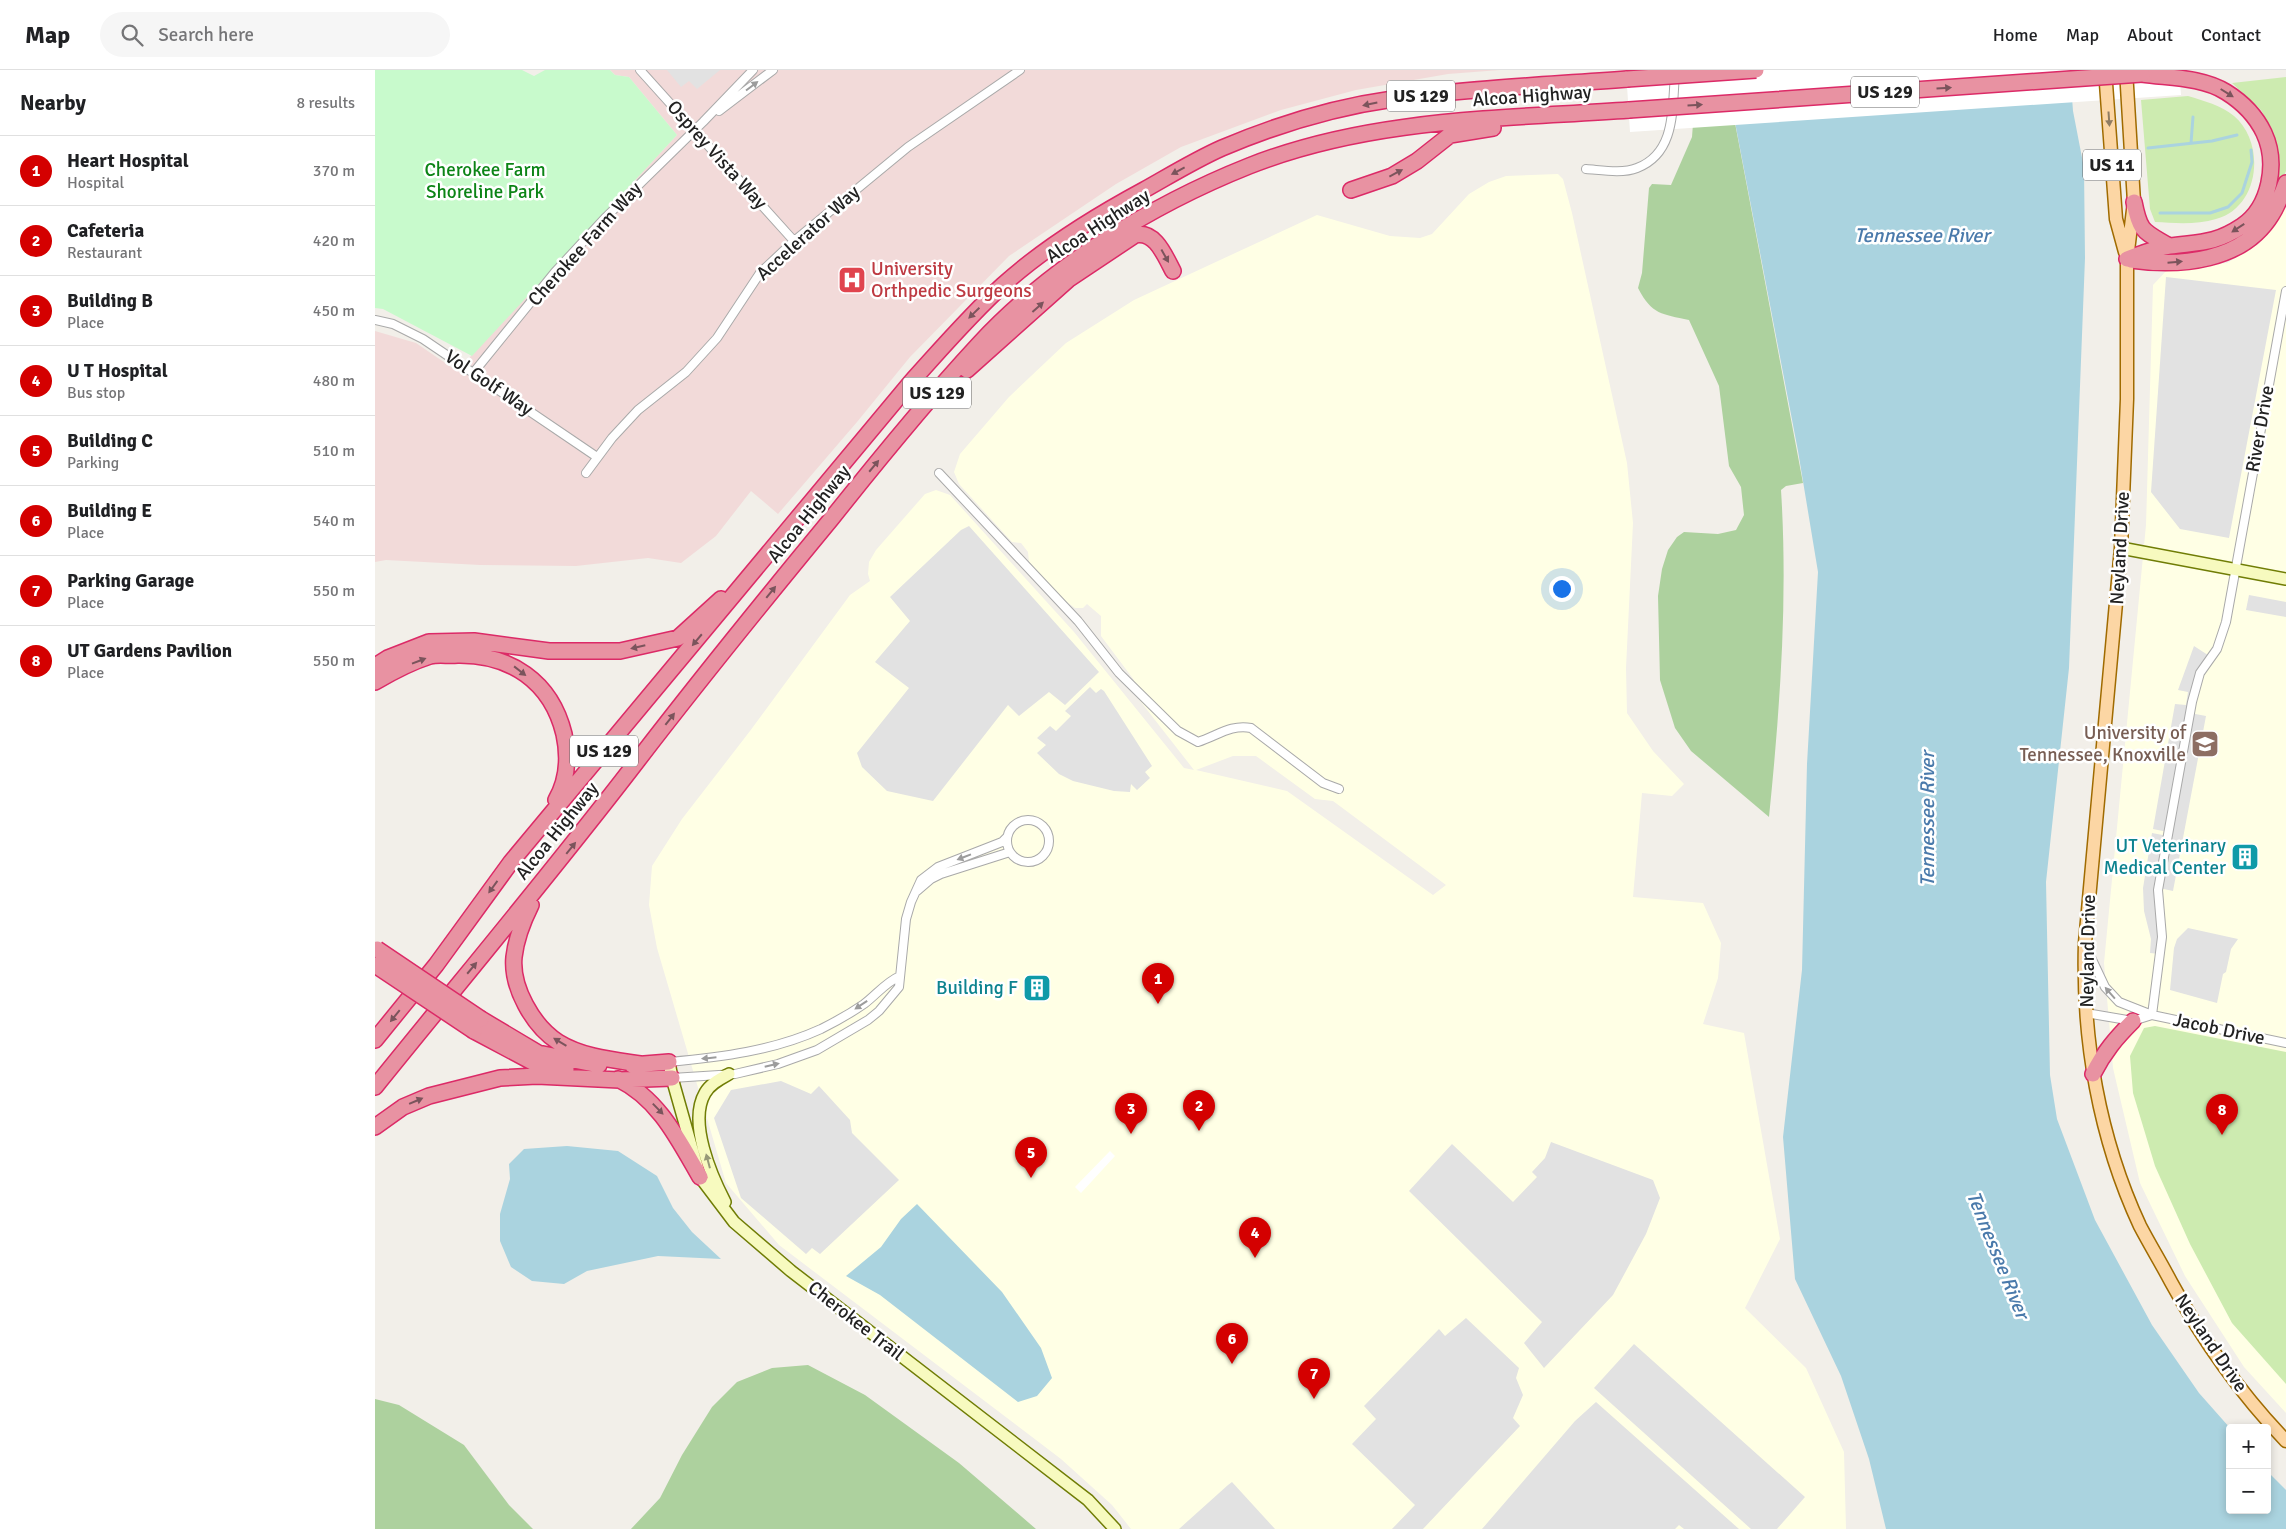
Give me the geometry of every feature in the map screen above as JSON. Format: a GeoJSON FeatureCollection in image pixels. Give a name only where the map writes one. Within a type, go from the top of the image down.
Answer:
{"type":"FeatureCollection","features":[{"type":"Feature","properties":{"kind":"highway","name":"Alcoa Highway"},"geometry":{"type":"LineString","coordinates":[[375,1040],[542,825],[911,382],[968,318],[1004,284],[1054,244],[1113,206],[1221,148],[1270,130],[1330,112],[1392,99],[1507,88],[1757,70]]}},
{"type":"Feature","properties":{"kind":"highway","name":"Alcoa Highway"},"geometry":{"type":"LineString","coordinates":[[375,1087],[540,886],[748,620],[979,344],[1019,306],[1096,246],[1135,221],[1209,183],[1251,164],[1323,142],[1409,125],[2142,74],[2178,75],[2226,91],[2254,116],[2265,134],[2270,166],[2268,185],[2263,201],[2255,214],[2229,234],[2197,244],[2169,246],[2127,259]]}},
{"type":"Feature","properties":{"kind":"highway"},"geometry":{"type":"LineString","coordinates":[[1351,190],[1392,176],[1417,161],[1450,135],[1483,129],[1576,122],[1592,112]]}},
{"type":"Feature","properties":{"kind":"highway"},"geometry":{"type":"LineString","coordinates":[[2127,259],[2156,263],[2197,260],[2229,251],[2252,238],[2262,228],[2272,214],[2286,183]]}},
{"type":"Feature","properties":{"kind":"highway"},"geometry":{"type":"LineString","coordinates":[[2134,202],[2138,221],[2145,232],[2169,246]]}},
{"type":"Feature","properties":{"kind":"highway"},"geometry":{"type":"LineString","coordinates":[[923,409],[1069,279],[1128,239],[1142,233],[1149,236],[1163,251],[1173,271]]}},
{"type":"Feature","properties":{"kind":"highway"},"geometry":{"type":"LineString","coordinates":[[375,666],[388,658],[429,642],[474,641],[549,651],[620,652],[678,638],[732,588],[841,468]]}},
{"type":"Feature","properties":{"kind":"highway"},"geometry":{"type":"LineString","coordinates":[[375,682],[394,670],[432,656],[475,655],[515,666],[542,689],[559,715],[568,753],[563,787],[542,825]]}},
{"type":"Feature","properties":{"kind":"highway"},"geometry":{"type":"LineString","coordinates":[[540,886],[523,921],[514,958],[519,992],[537,1023],[558,1042],[586,1054],[640,1064]]}},
{"type":"Feature","properties":{"kind":"highway"},"geometry":{"type":"LineString","coordinates":[[376,948],[477,1025],[538,1053],[581,1063],[613,1067],[669,1062]]}},
{"type":"Feature","properties":{"kind":"highway"},"geometry":{"type":"LineString","coordinates":[[375,965],[477,1025],[536,1064],[619,1080],[644,1095],[665,1116],[700,1177]]}},
{"type":"Feature","properties":{"kind":"highway"},"geometry":{"type":"LineString","coordinates":[[2093,1074],[2105,1051],[2133,1021]]}},
{"type":"Feature","properties":{"kind":"highway"},"geometry":{"type":"LineString","coordinates":[[375,1127],[403,1107],[429,1096],[500,1078],[537,1076],[619,1080],[672,1078]]}},
{"type":"Feature","properties":{"kind":"main road","name":"Neyland Drive"},"geometry":{"type":"LineString","coordinates":[[2105,70],[2116,219],[2127,259]]}},
{"type":"Feature","properties":{"kind":"main road","name":"Neyland Drive"},"geometry":{"type":"LineString","coordinates":[[2126,70],[2134,202],[2127,259],[2127,400],[2121,548],[2085,943],[2086,1013],[2093,1074],[2116,1164],[2140,1226],[2187,1310],[2215,1353],[2242,1390],[2286,1441]]}},
{"type":"Feature","properties":{"kind":"street","name":"Osprey Vista Way"},"geometry":{"type":"LineString","coordinates":[[640,70],[795,241]]}},
{"type":"Feature","properties":{"kind":"street","name":"Cherokee Farm Way"},"geometry":{"type":"LineString","coordinates":[[474,372],[555,272],[606,217],[753,70]]}},
{"type":"Feature","properties":{"kind":"street","name":"Cherokee Farm Way"},"geometry":{"type":"LineString","coordinates":[[703,122],[773,70]]}},
{"type":"Feature","properties":{"kind":"street","name":"Accelerator Way"},"geometry":{"type":"LineString","coordinates":[[587,473],[612,438],[638,410],[687,372],[717,338],[760,273],[795,241],[908,147],[1020,70]]}},
{"type":"Feature","properties":{"kind":"street"},"geometry":{"type":"LineString","coordinates":[[1586,169],[1636,169],[1651,160],[1661,150],[1669,135],[1675,70]]}},
{"type":"Feature","properties":{"kind":"street","name":"River Drive"},"geometry":{"type":"LineString","coordinates":[[2152,1015],[2162,937],[2158,890],[2192,702],[2200,673],[2214,653],[2222,637],[2286,291]]}},
{"type":"Feature","properties":{"kind":"street","name":"Vol Golf Way"},"geometry":{"type":"LineString","coordinates":[[375,320],[393,324],[423,339],[474,372],[597,458]]}},
{"type":"Feature","properties":{"kind":"street"},"geometry":{"type":"LineString","coordinates":[[939,473],[1078,621],[1119,673],[1178,731],[1198,742],[1225,730],[1240,726],[1251,728],[1323,783],[1339,789]]}},
{"type":"Feature","properties":{"kind":"street"},"geometry":{"type":"LineString","coordinates":[[2121,548],[2286,579]]}},
{"type":"Feature","properties":{"kind":"street"},"geometry":{"type":"LineString","coordinates":[[672,1078],[729,1074],[779,1064],[817,1050],[879,1011],[899,987],[906,919],[921,880],[929,872],[1002,842],[1018,823],[1031,821],[1043,828],[1049,840],[1045,853],[1034,861],[1021,861],[1010,852],[1007,837]]}},
{"type":"Feature","properties":{"kind":"street"},"geometry":{"type":"LineString","coordinates":[[915,892],[931,879],[941,874],[1010,852]]}},
{"type":"Feature","properties":{"kind":"street","name":"Jacob Drive"},"geometry":{"type":"LineString","coordinates":[[2085,943],[2105,988],[2119,1002],[2152,1015],[2286,1043]]}},
{"type":"Feature","properties":{"kind":"street"},"geometry":{"type":"LineString","coordinates":[[669,1062],[732,1055],[776,1046],[821,1029],[863,1004],[890,980],[900,976]]}},
{"type":"Feature","properties":{"kind":"street","name":"Jacob Drive"},"geometry":{"type":"LineString","coordinates":[[2086,1013],[2133,1021],[2152,1015]]}},
{"type":"Feature","properties":{"kind":"street","name":"Cherokee Trail"},"geometry":{"type":"LineString","coordinates":[[669,1062],[700,1177],[734,1222],[798,1276],[1088,1500],[1115,1529]]}},
{"type":"Feature","properties":{"kind":"street"},"geometry":{"type":"LineString","coordinates":[[729,1074],[706,1091],[700,1105],[699,1119],[713,1180],[734,1222]]}},
{"type":"Feature","properties":{"kind":"shaded area"},"geometry":{"type":"Polygon","coordinates":[[[610,70],[1500,70],[1448,74],[1356,90],[1281,110],[1181,147],[1116,184],[1009,256],[910,357],[778,514],[751,491],[716,536],[681,563],[648,558],[576,566],[480,565],[386,560],[375,562],[375,331],[416,343],[457,371],[677,135],[629,77],[615,75],[610,70]]]}},
{"type":"Feature","properties":{"kind":"shaded area"},"geometry":{"type":"Polygon","coordinates":[[[667,70],[720,70],[697,89],[689,81],[681,87],[667,70]]]}},
{"type":"Feature","properties":{"kind":"shaded area"},"geometry":{"type":"Polygon","coordinates":[[[1558,174],[1563,179],[1572,213],[1627,463],[1633,523],[1626,668],[1627,713],[1653,751],[1684,784],[1672,796],[1642,793],[1633,897],[1703,903],[1721,943],[1718,978],[1703,1024],[1744,1033],[1780,1239],[1745,1308],[1806,1368],[1844,1452],[1846,1529],[1131,1529],[1112,1505],[1061,1459],[779,1245],[726,1183],[657,948],[649,905],[652,866],[682,819],[750,731],[850,595],[870,581],[868,574],[869,562],[876,550],[925,494],[936,490],[950,495],[1074,632],[1184,768],[1194,770],[1130,688],[1134,680],[1101,636],[1101,616],[1087,604],[1083,608],[1075,608],[1064,600],[1029,562],[1028,552],[1021,543],[1012,542],[959,484],[954,472],[960,454],[1009,397],[1066,343],[1134,300],[1317,215],[1390,236],[1420,238],[1432,234],[1469,194],[1489,182],[1506,176],[1558,174]],[[1233,756],[1196,770],[1287,791],[1433,895],[1446,885],[1333,801],[1315,799],[1256,756],[1233,756]]]}},
{"type":"Feature","properties":{"kind":"shaded area","name":"University of Tennessee, Knoxville"},"geometry":{"type":"Polygon","coordinates":[[[2286,202],[2286,1413],[2244,1367],[2185,1276],[2140,1183],[2113,1068],[2104,963],[2146,525],[2153,285],[2168,269],[2227,263],[2260,243],[2282,214],[2286,202]]]}},
{"type":"Feature","properties":{"kind":"shaded area"},"geometry":{"type":"Polygon","coordinates":[[[2166,277],[2276,290],[2229,538],[2180,529],[2151,492],[2166,277]]]}},
{"type":"Feature","properties":{"kind":"shaded area"},"geometry":{"type":"Polygon","coordinates":[[[969,526],[1099,672],[1065,705],[1049,692],[1019,716],[1008,705],[933,801],[887,791],[862,767],[857,753],[909,688],[875,662],[910,621],[890,597],[961,530],[969,526]]]}},
{"type":"Feature","properties":{"kind":"shaded area"},"geometry":{"type":"Polygon","coordinates":[[[2249,595],[2286,602],[2286,617],[2246,610],[2249,595]]]}},
{"type":"Feature","properties":{"kind":"shaded area"},"geometry":{"type":"Polygon","coordinates":[[[2194,646],[2211,657],[2203,668],[2190,713],[2206,716],[2173,891],[2159,888],[2160,954],[2150,953],[2151,939],[2144,911],[2143,888],[2152,833],[2168,836],[2168,832],[2153,829],[2175,704],[2186,705],[2188,692],[2178,690],[2194,646]]]}},
{"type":"Feature","properties":{"kind":"shaded area"},"geometry":{"type":"Polygon","coordinates":[[[1090,687],[1096,693],[1101,689],[1104,691],[1152,766],[1145,772],[1150,778],[1137,790],[1131,784],[1130,792],[1114,791],[1073,781],[1059,774],[1037,753],[1046,745],[1037,738],[1050,726],[1056,731],[1071,716],[1065,711],[1090,687]]]}},
{"type":"Feature","properties":{"kind":"shaded area"},"geometry":{"type":"Polygon","coordinates":[[[2188,928],[2238,939],[2231,949],[2217,1003],[2170,990],[2174,948],[2177,939],[2188,928]]]}},
{"type":"Feature","properties":{"kind":"shaded area"},"geometry":{"type":"Polygon","coordinates":[[[781,1081],[811,1094],[819,1086],[850,1120],[852,1133],[899,1180],[820,1254],[812,1248],[806,1254],[741,1198],[714,1118],[731,1090],[781,1081]]]}},
{"type":"Feature","properties":{"kind":"shaded area"},"geometry":{"type":"Polygon","coordinates":[[[1551,1142],[1653,1180],[1660,1198],[1646,1234],[1613,1295],[1544,1368],[1524,1343],[1542,1322],[1409,1191],[1452,1144],[1513,1202],[1537,1177],[1532,1172],[1545,1158],[1551,1142]]]}},
{"type":"Feature","properties":{"kind":"shaded area"},"geometry":{"type":"Polygon","coordinates":[[[1466,1318],[1519,1368],[1516,1378],[1523,1395],[1513,1418],[1520,1426],[1423,1529],[1392,1529],[1415,1505],[1352,1444],[1376,1419],[1364,1406],[1439,1329],[1445,1336],[1466,1318]]]}},
{"type":"Feature","properties":{"kind":"shaded area"},"geometry":{"type":"Polygon","coordinates":[[[1634,1344],[1805,1497],[1777,1529],[1751,1529],[1594,1388],[1634,1344]]]}},
{"type":"Feature","properties":{"kind":"shaded area"},"geometry":{"type":"Polygon","coordinates":[[[1596,1402],[1739,1529],[1684,1529],[1679,1525],[1675,1529],[1482,1529],[1575,1421],[1596,1402]]]}},
{"type":"Feature","properties":{"kind":"shaded area"},"geometry":{"type":"Polygon","coordinates":[[[1232,1482],[1275,1529],[1179,1529],[1228,1485],[1232,1482]]]}},
{"type":"Feature","properties":{"kind":"green space","name":"Cherokee Farm Shoreline Park"},"geometry":{"type":"Polygon","coordinates":[[[375,70],[522,70],[534,76],[545,70],[610,70],[615,75],[629,77],[677,135],[472,356],[383,309],[375,308],[375,70]]]}},
{"type":"Feature","properties":{"kind":"green space"},"geometry":{"type":"Polygon","coordinates":[[[1697,70],[1725,70],[1803,483],[1786,486],[1781,490],[1784,572],[1782,654],[1769,817],[1691,751],[1675,728],[1660,680],[1658,596],[1662,569],[1668,550],[1677,537],[1684,532],[1718,534],[1736,530],[1744,515],[1741,487],[1729,466],[1719,386],[1689,320],[1659,312],[1648,304],[1638,288],[1642,273],[1649,188],[1652,184],[1671,185],[1692,137],[1697,70]]]}},
{"type":"Feature","properties":{"kind":"green space"},"geometry":{"type":"Polygon","coordinates":[[[2286,77],[2286,171],[2270,211],[2226,250],[2163,259],[2162,252],[2237,235],[2277,163],[2273,132],[2261,110],[2232,83],[2286,77]]]}},
{"type":"Feature","properties":{"kind":"green space"},"geometry":{"type":"Polygon","coordinates":[[[2188,96],[2224,109],[2234,116],[2244,128],[2251,142],[2254,157],[2253,173],[2249,188],[2242,202],[2231,212],[2216,219],[2201,222],[2155,222],[2150,209],[2141,100],[2188,96]]]}},
{"type":"Feature","properties":{"kind":"green space"},"geometry":{"type":"Polygon","coordinates":[[[2155,1026],[2286,1052],[2286,1384],[2232,1323],[2190,1244],[2155,1166],[2133,1093],[2130,1056],[2144,1028],[2155,1026]]]}},
{"type":"Feature","properties":{"kind":"green space"},"geometry":{"type":"Polygon","coordinates":[[[808,1365],[865,1395],[959,1463],[1036,1529],[631,1529],[660,1498],[682,1455],[712,1407],[737,1382],[772,1368],[808,1365]]]}},
{"type":"Feature","properties":{"kind":"green space"},"geometry":{"type":"Polygon","coordinates":[[[375,1399],[399,1405],[464,1445],[509,1505],[533,1529],[375,1529],[375,1399]]]}},
{"type":"Feature","properties":{"kind":"water","name":"Tennessee River"},"geometry":{"type":"Polygon","coordinates":[[[1725,70],[2070,70],[2073,111],[2084,168],[2085,258],[2069,668],[2046,882],[2050,1075],[2057,1119],[2095,1220],[2152,1325],[2199,1393],[2226,1424],[2226,1514],[2271,1514],[2271,1475],[2286,1490],[2286,1529],[1886,1529],[1869,1459],[1841,1376],[1795,1279],[1783,1137],[1802,970],[1807,764],[1818,572],[1798,451],[1725,70]]]}},
{"type":"Feature","properties":{"kind":"water"},"geometry":{"type":"Polygon","coordinates":[[[567,1146],[618,1151],[657,1176],[673,1208],[692,1232],[721,1259],[658,1256],[587,1271],[564,1284],[532,1281],[511,1267],[500,1241],[500,1214],[510,1179],[509,1164],[524,1149],[567,1146]]]}},
{"type":"Feature","properties":{"kind":"water"},"geometry":{"type":"Polygon","coordinates":[[[917,1204],[1002,1292],[1041,1348],[1052,1378],[1037,1396],[1018,1402],[880,1295],[846,1276],[881,1247],[901,1219],[917,1204]]]}},
{"type":"Feature","properties":{"kind":"pier"},"geometry":{"type":"Polygon","coordinates":[[[1626,70],[2179,70],[2181,95],[1630,132],[1626,70]]]}},
{"type":"Feature","properties":{"kind":"pier"},"geometry":{"type":"Polygon","coordinates":[[[1110,1151],[1115,1156],[1081,1193],[1075,1187],[1110,1151]]]}},
{"type":"Feature","properties":{"kind":"waterway"},"geometry":{"type":"LineString","coordinates":[[2191,143],[2193,117]]}},
{"type":"Feature","properties":{"kind":"waterway"},"geometry":{"type":"LineString","coordinates":[[2148,148],[2212,141],[2237,135]]}},
{"type":"Feature","properties":{"kind":"waterway"},"geometry":{"type":"LineString","coordinates":[[2160,213],[2210,213],[2228,207],[2242,193],[2252,162],[2251,150]]}},
{"type":"Feature","properties":{"kind":"place","name":"University Orthpedic Surgeons"},"geometry":{"type":"Point","coordinates":[852,280]}},
{"type":"Feature","properties":{"kind":"place","name":"University of Tennessee, Knoxville"},"geometry":{"type":"Point","coordinates":[2205,744]}},
{"type":"Feature","properties":{"kind":"place","name":"UT Veterinary Medical Center"},"geometry":{"type":"Point","coordinates":[2245,857]}},
{"type":"Feature","properties":{"kind":"place","name":"Building F"},"geometry":{"type":"Point","coordinates":[1037,988]}},
{"type":"Feature","properties":{"kind":"place","name":"Heart Hospital"},"geometry":{"type":"Point","coordinates":[1158,1004]}},
{"type":"Feature","properties":{"kind":"place","name":"Cafeteria"},"geometry":{"type":"Point","coordinates":[1199,1131]}},
{"type":"Feature","properties":{"kind":"place","name":"Building B"},"geometry":{"type":"Point","coordinates":[1131,1134]}},
{"type":"Feature","properties":{"kind":"place","name":"UT Gardens Pavilion"},"geometry":{"type":"Point","coordinates":[2222,1135]}},
{"type":"Feature","properties":{"kind":"place","name":"Building C"},"geometry":{"type":"Point","coordinates":[1031,1178]}},
{"type":"Feature","properties":{"kind":"place","name":"U T Hospital"},"geometry":{"type":"Point","coordinates":[1255,1258]}},
{"type":"Feature","properties":{"kind":"place","name":"Building E"},"geometry":{"type":"Point","coordinates":[1232,1364]}},
{"type":"Feature","properties":{"kind":"place","name":"Parking Garage"},"geometry":{"type":"Point","coordinates":[1314,1399]}}]}
